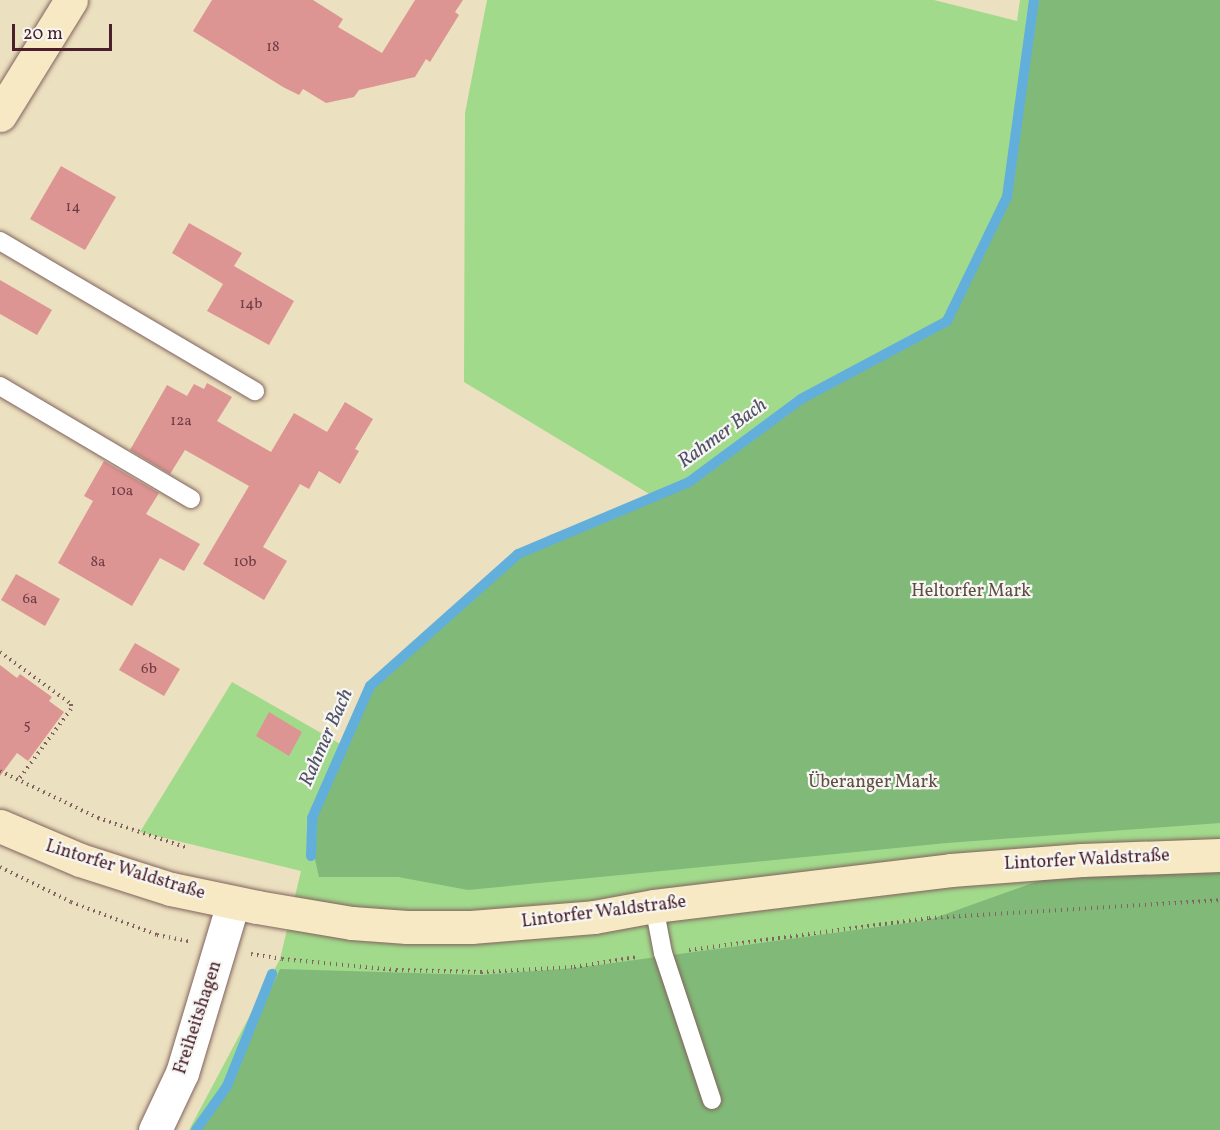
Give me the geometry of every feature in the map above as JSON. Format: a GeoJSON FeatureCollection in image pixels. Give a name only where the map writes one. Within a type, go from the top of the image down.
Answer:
{"type":"FeatureCollection","features":[{"type":"Feature","properties":{"kind":"main road"},"geometry":{"type":"LineString","coordinates":[[0,115],[71,0]]}},
{"type":"Feature","properties":{"kind":"main road","name":"Lintorfer Waldstraße"},"geometry":{"type":"LineString","coordinates":[[0,826],[92,863],[171,889],[233,903],[352,922],[407,927],[527,924],[594,917],[654,906],[951,870],[1092,860],[1220,855]]}},
{"type":"Feature","properties":{"kind":"street","name":"Freiheitshagen"},"geometry":{"type":"LineString","coordinates":[[156,1130],[182,1073],[233,903]]}},
{"type":"Feature","properties":{"kind":"lane"},"geometry":{"type":"LineString","coordinates":[[0,241],[255,391]]}},
{"type":"Feature","properties":{"kind":"lane"},"geometry":{"type":"LineString","coordinates":[[0,386],[190,499]]}},
{"type":"Feature","properties":{"kind":"lane"},"geometry":{"type":"LineString","coordinates":[[654,906],[663,953],[712,1100]]}},
{"type":"Feature","properties":{"kind":"path"},"geometry":{"type":"LineString","coordinates":[[0,652],[71,704],[71,710],[19,779]]}},
{"type":"Feature","properties":{"kind":"path"},"geometry":{"type":"LineString","coordinates":[[0,771],[99,818],[185,847]]}},
{"type":"Feature","properties":{"kind":"green space","name":"Überanger Mark"},"geometry":{"type":"Polygon","coordinates":[[[487,0],[934,0],[1017,21],[1020,0],[1220,0],[1220,1130],[189,1130],[280,959],[301,871],[140,832],[232,682],[342,745],[309,818],[308,842],[318,802],[388,678],[550,535],[685,491],[776,415],[687,479],[651,495],[464,382],[465,113],[487,0]],[[931,325],[831,380],[899,363],[931,325]]]}},
{"type":"Feature","properties":{"kind":"green space","name":"Heltorfer Mark"},"geometry":{"type":"Polygon","coordinates":[[[1038,0],[1220,0],[1220,823],[947,843],[468,890],[398,877],[319,877],[314,855],[314,819],[371,687],[520,555],[691,484],[803,400],[948,322],[1010,196],[1038,0]]]}},
{"type":"Feature","properties":{"kind":"green space"},"geometry":{"type":"Polygon","coordinates":[[[1220,868],[1220,1130],[197,1130],[229,1085],[280,969],[480,975],[576,968],[929,920],[1055,875],[1220,868]]]}},
{"type":"Feature","properties":{"kind":"building"},"geometry":{"type":"Polygon","coordinates":[[[212,0],[313,0],[343,19],[338,27],[382,53],[415,0],[463,0],[455,12],[459,15],[430,62],[426,59],[415,77],[359,90],[354,97],[326,103],[303,89],[299,95],[283,87],[193,31],[212,0]]]}},
{"type":"Feature","properties":{"kind":"building"},"geometry":{"type":"Polygon","coordinates":[[[61,166],[116,197],[85,250],[30,219],[61,166]]]}},
{"type":"Feature","properties":{"kind":"building"},"geometry":{"type":"Polygon","coordinates":[[[189,223],[242,253],[234,266],[294,301],[269,345],[207,311],[223,284],[172,253],[189,223]]]}},
{"type":"Feature","properties":{"kind":"building"},"geometry":{"type":"Polygon","coordinates":[[[0,280],[52,310],[37,335],[0,314],[0,280]]]}},
{"type":"Feature","properties":{"kind":"building"},"geometry":{"type":"Polygon","coordinates":[[[207,383],[232,397],[217,421],[271,452],[294,413],[327,432],[345,402],[373,419],[355,449],[359,451],[340,484],[319,471],[309,489],[300,484],[263,547],[287,561],[264,600],[203,564],[249,486],[185,450],[170,474],[130,450],[167,385],[187,396],[194,384],[204,389],[207,383]]]}},
{"type":"Feature","properties":{"kind":"building"},"geometry":{"type":"Polygon","coordinates":[[[104,461],[159,493],[146,514],[200,544],[184,571],[160,558],[132,606],[58,563],[93,501],[84,496],[104,461]]]}},
{"type":"Feature","properties":{"kind":"building"},"geometry":{"type":"Polygon","coordinates":[[[16,574],[60,599],[45,626],[1,600],[16,574]]]}},
{"type":"Feature","properties":{"kind":"building"},"geometry":{"type":"Polygon","coordinates":[[[135,643],[180,669],[164,696],[119,670],[135,643]]]}},
{"type":"Feature","properties":{"kind":"building"},"geometry":{"type":"Polygon","coordinates":[[[0,665],[17,678],[20,674],[52,697],[49,701],[64,712],[28,761],[17,753],[0,776],[0,665]]]}},
{"type":"Feature","properties":{"kind":"building"},"geometry":{"type":"Polygon","coordinates":[[[269,712],[302,732],[289,756],[256,736],[269,712]]]}},
{"type":"Feature","properties":{"kind":"waterway","name":"Rahmer Bach"},"geometry":{"type":"LineString","coordinates":[[311,856],[312,818],[370,686],[518,554],[689,482],[801,399],[947,321],[1007,197],[1034,0]]}},
{"type":"Feature","properties":{"kind":"waterway","name":"Rahmer Bach"},"geometry":{"type":"LineString","coordinates":[[196,1130],[227,1086],[272,974]]}}]}
